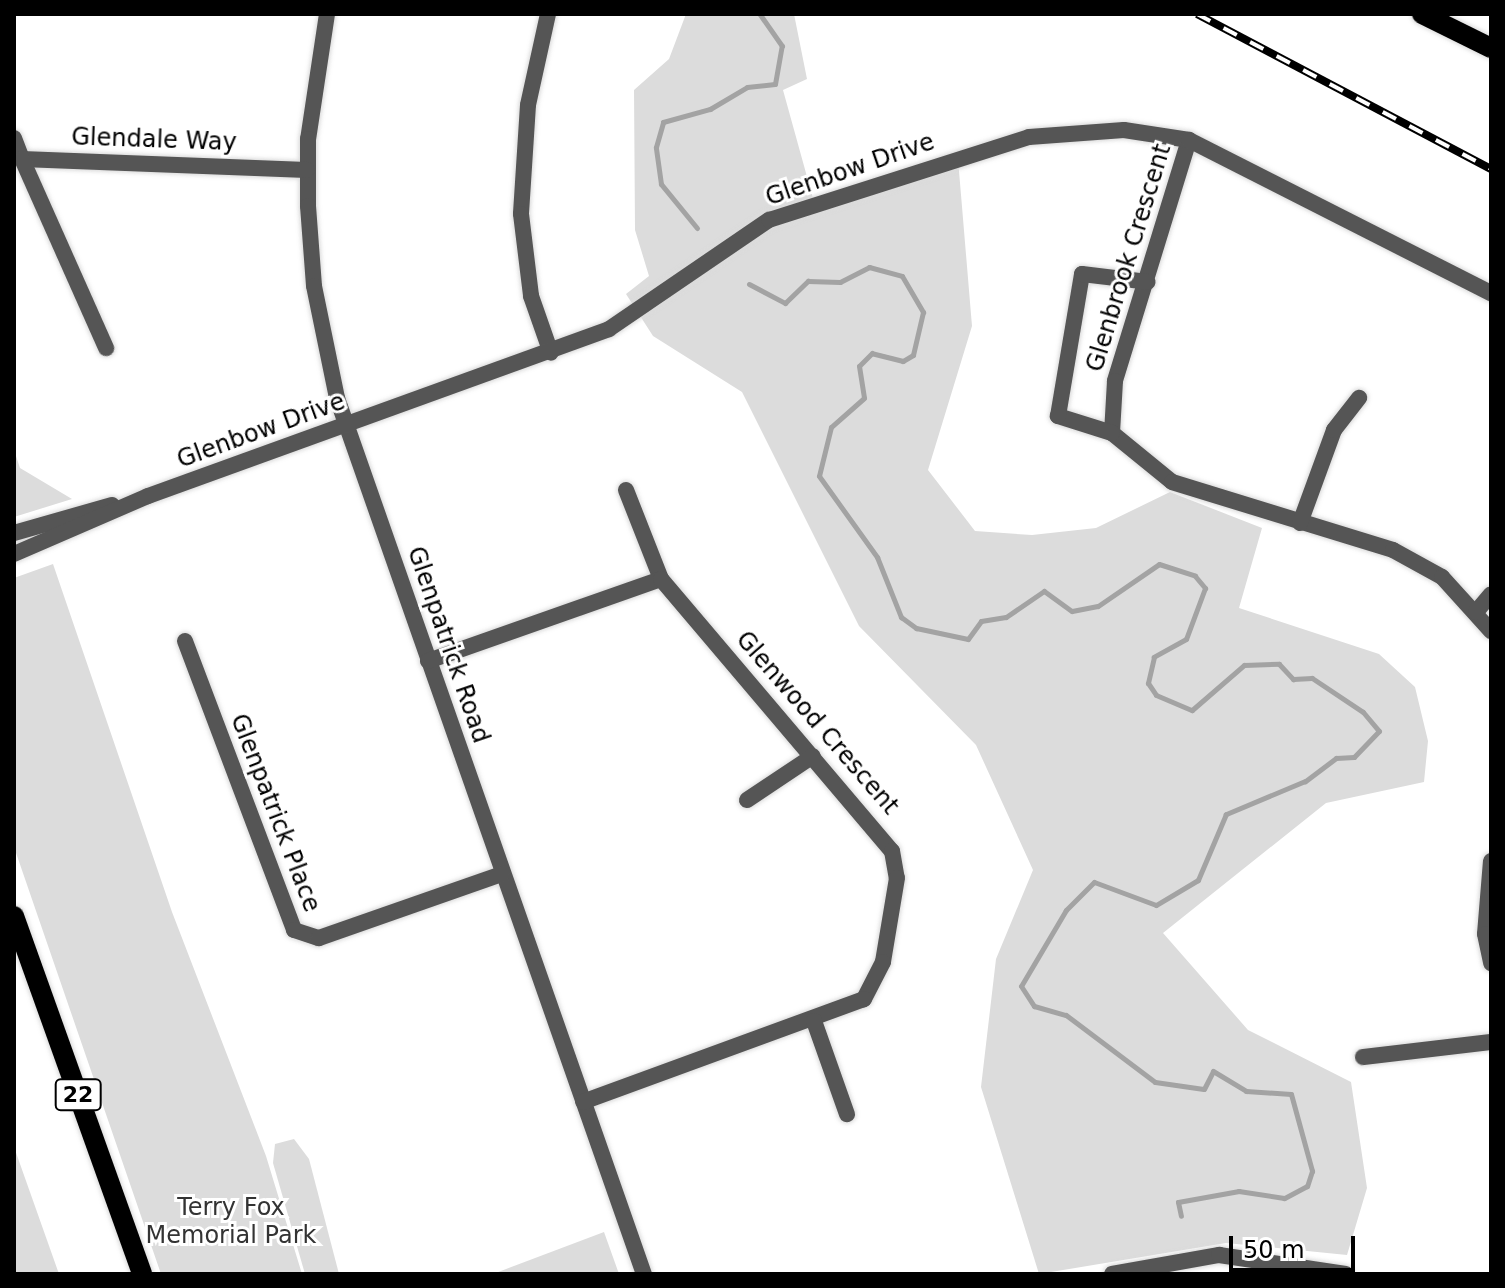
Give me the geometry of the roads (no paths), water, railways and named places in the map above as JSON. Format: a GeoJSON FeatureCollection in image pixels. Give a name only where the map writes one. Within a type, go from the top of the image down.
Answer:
{"type":"FeatureCollection","features":[{"type":"Feature","properties":{"kind":"main road"},"geometry":{"type":"LineString","coordinates":[[1422,14],[1491,48]]}},
{"type":"Feature","properties":{"kind":"main road","name":"22"},"geometry":{"type":"LineString","coordinates":[[14,916],[142,1274]]}},
{"type":"Feature","properties":{"kind":"street","name":"Glenpatrick Road"},"geometry":{"type":"LineString","coordinates":[[327,14],[307,170],[314,286],[346,426],[644,1274]]}},
{"type":"Feature","properties":{"kind":"street"},"geometry":{"type":"LineString","coordinates":[[548,14],[528,105],[521,186],[529,283],[551,353]]}},
{"type":"Feature","properties":{"kind":"street","name":"Glenbow Drive"},"geometry":{"type":"LineString","coordinates":[[14,554],[148,496],[551,353],[609,329],[769,220],[814,203],[1029,137],[1124,130],[1189,140],[1491,293]]}},
{"type":"Feature","properties":{"kind":"street"},"geometry":{"type":"LineString","coordinates":[[14,138],[106,348]]}},
{"type":"Feature","properties":{"kind":"street","name":"Glenbrook Crescent"},"geometry":{"type":"LineString","coordinates":[[1112,433],[1115,381],[1148,282],[1189,140]]}},
{"type":"Feature","properties":{"kind":"street","name":"Glendale Way"},"geometry":{"type":"LineString","coordinates":[[22,159],[307,170]]}},
{"type":"Feature","properties":{"kind":"street"},"geometry":{"type":"LineString","coordinates":[[1148,282],[1082,274],[1058,416],[1112,433],[1172,482],[1393,550],[1442,577],[1491,631]]}},
{"type":"Feature","properties":{"kind":"street"},"geometry":{"type":"LineString","coordinates":[[1300,523],[1334,430],[1359,398]]}},
{"type":"Feature","properties":{"kind":"street","name":"Glenwood Crescent"},"geometry":{"type":"LineString","coordinates":[[583,1102],[856,1005],[877,984],[897,878],[888,842],[661,579],[626,490]]}},
{"type":"Feature","properties":{"kind":"street","name":"Glenbow Drive"},"geometry":{"type":"LineString","coordinates":[[14,533],[148,496]]}},
{"type":"Feature","properties":{"kind":"street"},"geometry":{"type":"LineString","coordinates":[[428,661],[661,579]]}},
{"type":"Feature","properties":{"kind":"street"},"geometry":{"type":"LineString","coordinates":[[1476,612],[1491,594]]}},
{"type":"Feature","properties":{"kind":"street","name":"Glenpatrick Place"},"geometry":{"type":"LineString","coordinates":[[185,641],[294,930],[319,938],[502,874]]}},
{"type":"Feature","properties":{"kind":"street"},"geometry":{"type":"LineString","coordinates":[[747,800],[813,756]]}},
{"type":"Feature","properties":{"kind":"street"},"geometry":{"type":"LineString","coordinates":[[1491,861],[1485,934],[1491,963]]}},
{"type":"Feature","properties":{"kind":"street"},"geometry":{"type":"LineString","coordinates":[[814,1021],[847,1114]]}},
{"type":"Feature","properties":{"kind":"street"},"geometry":{"type":"LineString","coordinates":[[1363,1057],[1491,1042]]}},
{"type":"Feature","properties":{"kind":"street"},"geometry":{"type":"LineString","coordinates":[[1112,1274],[1219,1255],[1346,1274]]}},
{"type":"Feature","properties":{"kind":"waterway"},"geometry":{"type":"LineString","coordinates":[[697,228],[661,184],[656,147],[663,122],[710,109],[747,87],[775,84],[782,46],[760,14]]}},
{"type":"Feature","properties":{"kind":"waterway"},"geometry":{"type":"LineString","coordinates":[[749,284],[785,303],[808,281],[840,282],[869,267],[902,276],[923,312],[913,355],[903,361],[872,353],[859,366],[864,398],[831,427],[819,476],[877,557],[901,617],[916,628],[968,639],[981,621],[1006,617],[1044,591],[1072,611],[1098,606],[1159,564],[1195,576],[1205,588],[1186,639],[1154,657],[1148,683],[1156,695],[1192,710],[1244,665],[1279,664],[1293,679],[1312,678],[1363,712],[1379,731],[1354,757],[1336,758],[1305,781],[1226,814],[1198,880],[1156,905],[1094,882],[1066,910],[1021,986],[1034,1006],[1066,1015],[1155,1082],[1204,1089],[1213,1071],[1246,1091],[1291,1094],[1312,1171],[1307,1186],[1284,1198],[1239,1191],[1178,1202],[1181,1216]]}},
{"type":"Feature","properties":{"kind":"railway"},"geometry":{"type":"LineString","coordinates":[[1197,14],[1491,169]]}},
{"type":"Feature","properties":{"kind":"park label","name":"Terry Fox Memorial Park"},"geometry":{"type":"Point","coordinates":[231,1222]}}]}
